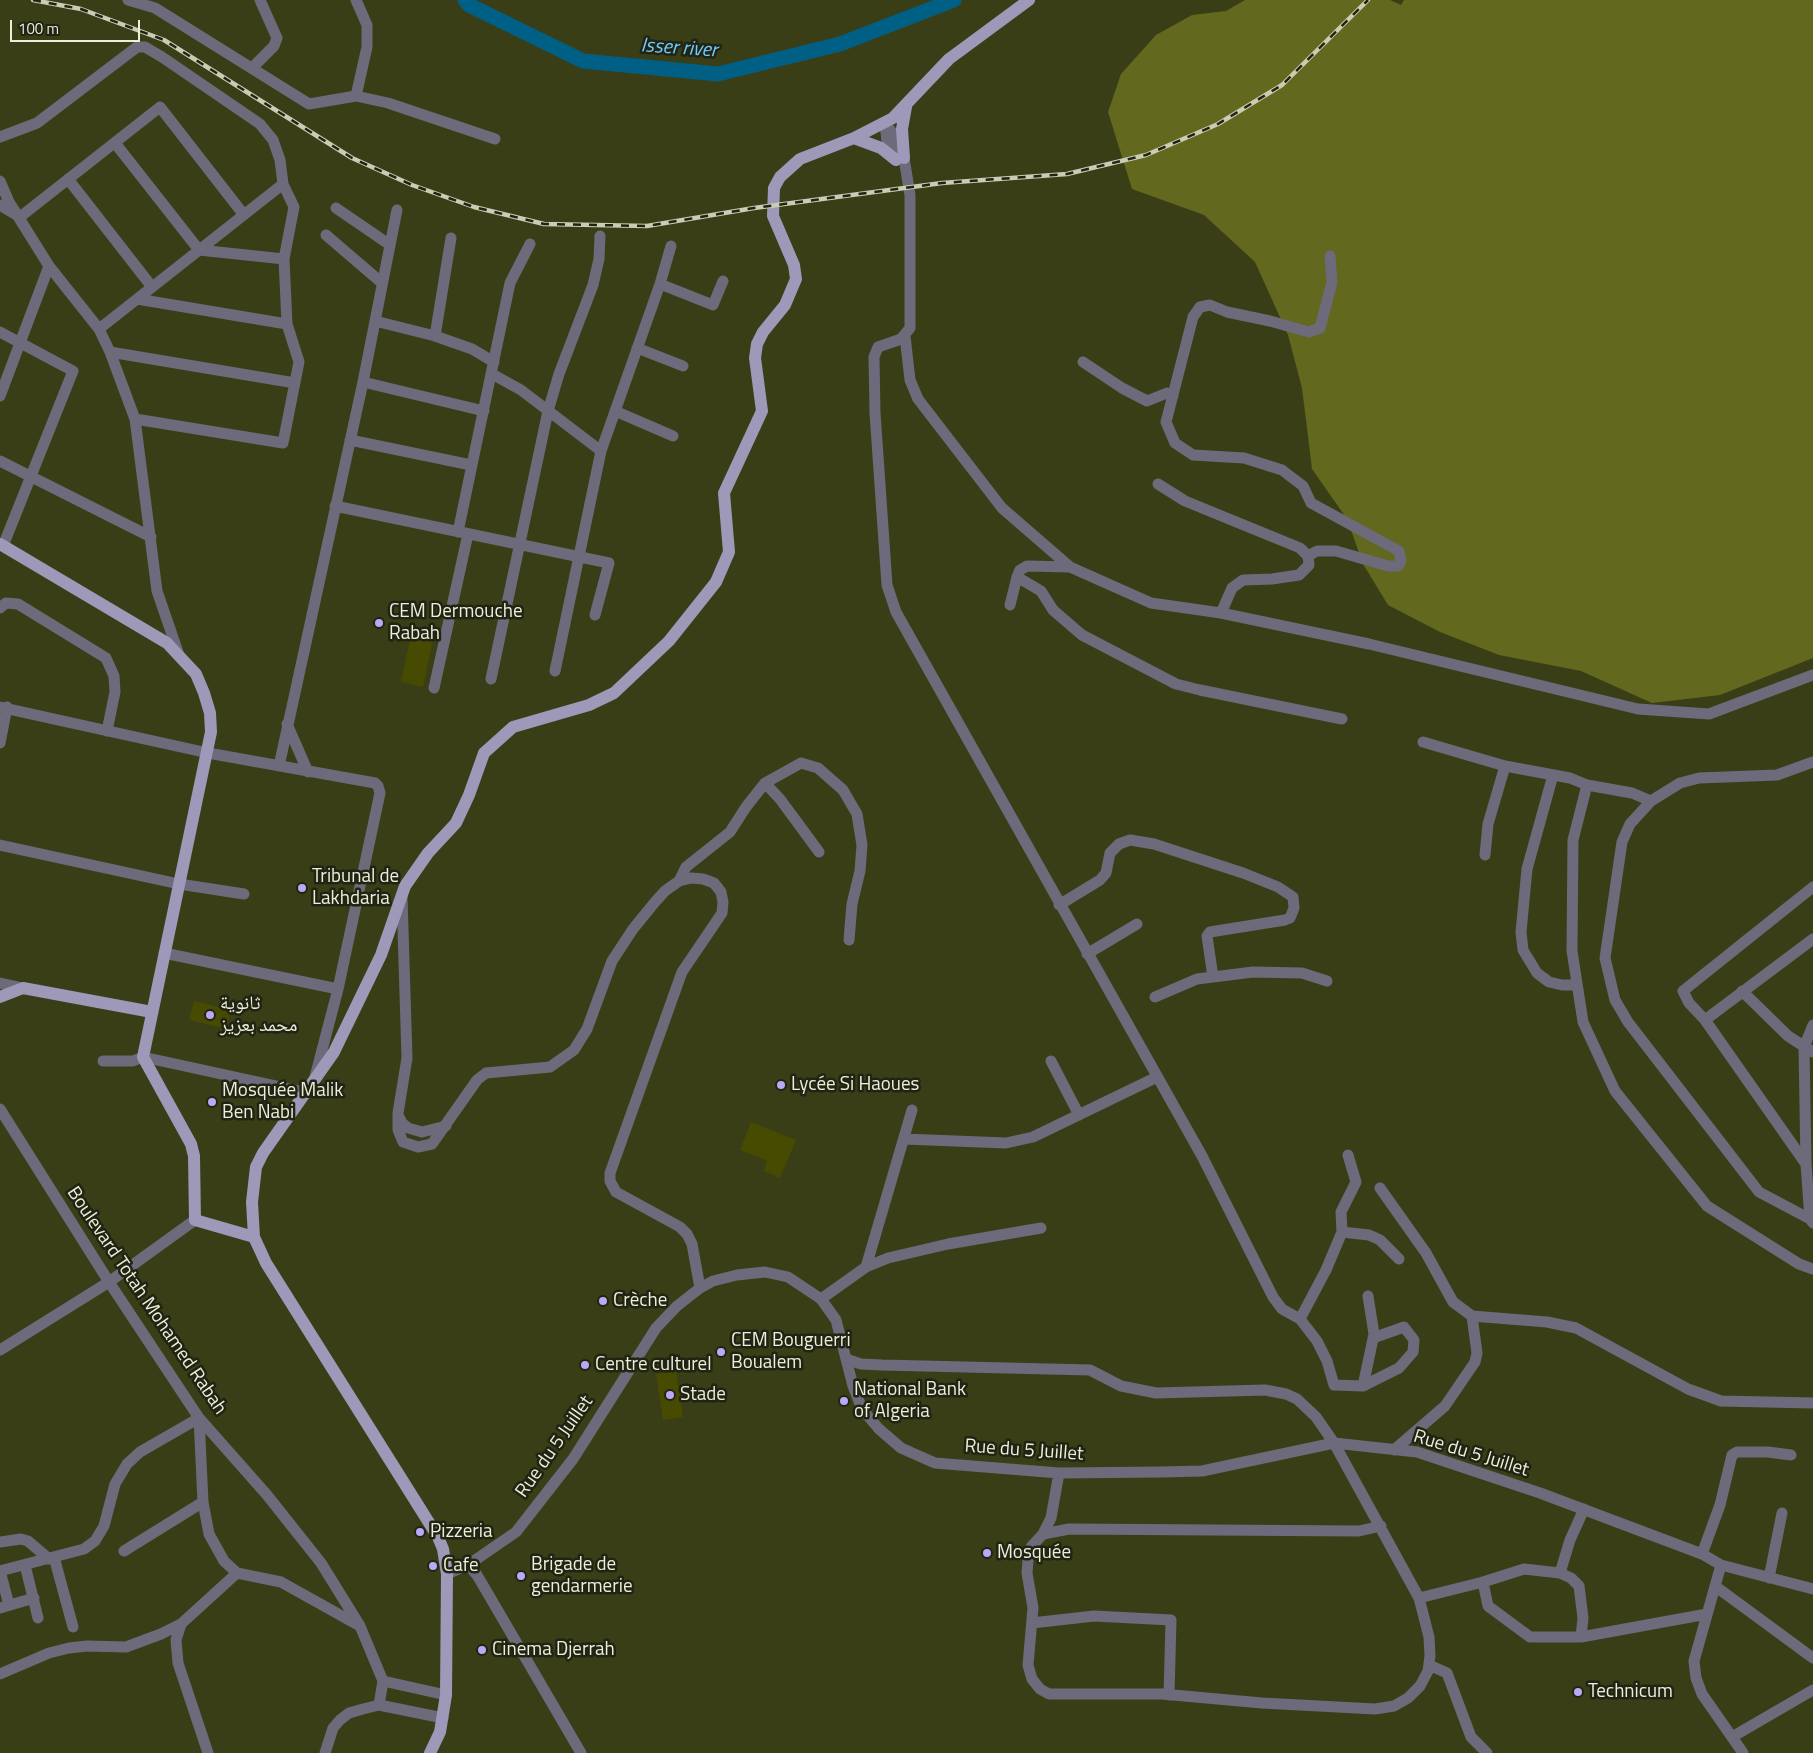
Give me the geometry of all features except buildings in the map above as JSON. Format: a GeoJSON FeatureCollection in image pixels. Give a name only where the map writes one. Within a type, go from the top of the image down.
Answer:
{"type":"FeatureCollection","features":[{"type":"Feature","properties":{"kind":"main road"},"geometry":{"type":"LineString","coordinates":[[430,1753],[443,1718],[446,1695],[447,1574],[438,1537],[284,1292],[254,1237],[252,1202],[256,1167],[263,1153],[304,1092],[334,1052],[381,955],[405,886],[428,853],[456,823],[469,795],[484,753],[512,727],[589,705],[614,693],[669,641],[716,582],[729,552],[724,493],[762,411],[755,358],[757,344],[763,332],[785,305],[796,280],[794,265],[772,216],[774,188],[780,177],[800,160],[885,124],[906,107],[949,60],[1029,0]]}},
{"type":"Feature","properties":{"kind":"main road"},"geometry":{"type":"LineString","coordinates":[[854,138],[881,148],[900,159],[906,107]]}},
{"type":"Feature","properties":{"kind":"main road"},"geometry":{"type":"LineString","coordinates":[[2,545],[152,633],[178,652],[196,674],[204,693],[210,713],[211,732],[208,752],[143,1057],[192,1144],[194,1156],[195,1220],[254,1237]]}},
{"type":"Feature","properties":{"kind":"main road"},"geometry":{"type":"LineString","coordinates":[[0,997],[23,988],[152,1012]]}},
{"type":"Feature","properties":{"kind":"street"},"geometry":{"type":"LineString","coordinates":[[128,0],[155,8],[309,104],[356,96],[388,103],[495,139]]}},
{"type":"Feature","properties":{"kind":"street"},"geometry":{"type":"LineString","coordinates":[[252,68],[274,46],[277,38],[260,0]]}},
{"type":"Feature","properties":{"kind":"street"},"geometry":{"type":"LineString","coordinates":[[356,0],[366,25],[368,47],[356,96]]}},
{"type":"Feature","properties":{"kind":"street"},"geometry":{"type":"LineString","coordinates":[[0,137],[37,123],[130,50],[137,47],[145,47],[260,124],[272,140],[280,160],[283,184],[294,207],[284,259],[287,324],[299,362],[283,443],[134,419]]}},
{"type":"Feature","properties":{"kind":"street"},"geometry":{"type":"LineString","coordinates":[[20,218],[160,107],[244,215]]}},
{"type":"Feature","properties":{"kind":"street"},"geometry":{"type":"LineString","coordinates":[[885,124],[887,140],[900,159],[908,179],[910,195],[910,324],[905,336],[910,380],[924,407],[1002,508],[1070,567],[1151,602],[1221,613],[1369,644],[1638,709],[1709,714],[1813,675]]}},
{"type":"Feature","properties":{"kind":"street"},"geometry":{"type":"LineString","coordinates":[[115,143],[199,250],[284,259]]}},
{"type":"Feature","properties":{"kind":"street"},"geometry":{"type":"LineString","coordinates":[[68,179],[152,287]]}},
{"type":"Feature","properties":{"kind":"street"},"geometry":{"type":"LineString","coordinates":[[0,181],[8,202],[49,266],[99,328],[110,352],[134,419],[157,591],[178,652]]}},
{"type":"Feature","properties":{"kind":"street"},"geometry":{"type":"LineString","coordinates":[[99,328],[283,184]]}},
{"type":"Feature","properties":{"kind":"street"},"geometry":{"type":"LineString","coordinates":[[0,204],[20,218]]}},
{"type":"Feature","properties":{"kind":"street"},"geometry":{"type":"LineString","coordinates":[[336,208],[390,244]]}},
{"type":"Feature","properties":{"kind":"street"},"geometry":{"type":"LineString","coordinates":[[279,766],[350,440],[397,210]]}},
{"type":"Feature","properties":{"kind":"street"},"geometry":{"type":"LineString","coordinates":[[326,235],[382,283]]}},
{"type":"Feature","properties":{"kind":"street"},"geometry":{"type":"LineString","coordinates":[[491,679],[548,412],[559,374],[594,285],[599,259],[600,236]]}},
{"type":"Feature","properties":{"kind":"street"},"geometry":{"type":"LineString","coordinates":[[435,336],[451,238]]}},
{"type":"Feature","properties":{"kind":"street"},"geometry":{"type":"LineString","coordinates":[[434,688],[463,533],[471,465],[510,283],[530,244]]}},
{"type":"Feature","properties":{"kind":"street"},"geometry":{"type":"LineString","coordinates":[[555,671],[601,450],[660,284],[671,246]]}},
{"type":"Feature","properties":{"kind":"street"},"geometry":{"type":"LineString","coordinates":[[1308,556],[1317,550],[1336,551],[1388,566],[1398,566],[1401,561],[1399,551],[1311,502],[1303,486],[1282,470],[1244,458],[1193,455],[1175,443],[1166,422],[1194,317],[1200,307],[1210,305],[1227,312],[1309,332],[1320,328],[1332,282],[1330,256]]}},
{"type":"Feature","properties":{"kind":"street"},"geometry":{"type":"LineString","coordinates":[[0,396],[22,343],[49,266]]}},
{"type":"Feature","properties":{"kind":"street"},"geometry":{"type":"LineString","coordinates":[[660,284],[713,305],[723,281]]}},
{"type":"Feature","properties":{"kind":"street"},"geometry":{"type":"LineString","coordinates":[[137,299],[287,324]]}},
{"type":"Feature","properties":{"kind":"street"},"geometry":{"type":"LineString","coordinates":[[375,321],[435,336],[472,349],[548,412],[601,450]]}},
{"type":"Feature","properties":{"kind":"street"},"geometry":{"type":"LineString","coordinates":[[0,332],[73,370],[32,479],[2,545]]}},
{"type":"Feature","properties":{"kind":"street"},"geometry":{"type":"LineString","coordinates":[[905,336],[897,341],[882,344],[875,351],[874,357],[875,413],[887,585],[896,612],[1202,1156],[1274,1297],[1282,1309],[1300,1318],[1317,1341],[1327,1361],[1334,1385],[1363,1386],[1399,1368],[1413,1352],[1414,1340],[1404,1327],[1373,1338]]}},
{"type":"Feature","properties":{"kind":"street"},"geometry":{"type":"LineString","coordinates":[[637,348],[683,366]]}},
{"type":"Feature","properties":{"kind":"street"},"geometry":{"type":"LineString","coordinates":[[110,352],[295,383]]}},
{"type":"Feature","properties":{"kind":"street"},"geometry":{"type":"LineString","coordinates":[[1083,362],[1122,388],[1147,401],[1167,393],[1172,396]]}},
{"type":"Feature","properties":{"kind":"street"},"geometry":{"type":"LineString","coordinates":[[362,382],[484,411]]}},
{"type":"Feature","properties":{"kind":"street"},"geometry":{"type":"LineString","coordinates":[[615,411],[674,436]]}},
{"type":"Feature","properties":{"kind":"street"},"geometry":{"type":"LineString","coordinates":[[350,440],[471,465]]}},
{"type":"Feature","properties":{"kind":"street"},"geometry":{"type":"LineString","coordinates":[[0,461],[32,479],[151,537]]}},
{"type":"Feature","properties":{"kind":"street"},"geometry":{"type":"LineString","coordinates":[[1158,484],[1185,501],[1300,548],[1308,556],[1309,566],[1299,575],[1272,579],[1243,580],[1232,588],[1221,613]]}},
{"type":"Feature","properties":{"kind":"street"},"geometry":{"type":"LineString","coordinates":[[335,506],[609,563],[595,615]]}},
{"type":"Feature","properties":{"kind":"street"},"geometry":{"type":"LineString","coordinates":[[1010,606],[1017,577],[1020,570],[1026,566],[1070,567]]}},
{"type":"Feature","properties":{"kind":"street"},"geometry":{"type":"LineString","coordinates":[[1017,577],[1041,591],[1054,610],[1082,635],[1176,684],[1342,719]]}},
{"type":"Feature","properties":{"kind":"street"},"geometry":{"type":"LineString","coordinates":[[0,608],[6,603],[18,604],[106,658],[114,676],[115,692],[107,731]]}},
{"type":"Feature","properties":{"kind":"street"},"geometry":{"type":"LineString","coordinates":[[0,743],[4,707],[208,752],[375,783],[380,792],[338,988],[314,1079]]}},
{"type":"Feature","properties":{"kind":"street"},"geometry":{"type":"LineString","coordinates":[[287,724],[308,772]]}},
{"type":"Feature","properties":{"kind":"street"},"geometry":{"type":"LineString","coordinates":[[1423,742],[1505,766],[1553,774],[1587,785],[1632,793],[1651,801]]}},
{"type":"Feature","properties":{"kind":"street"},"geometry":{"type":"LineString","coordinates":[[1811,1222],[1759,1192],[1628,1022],[1615,1000],[1604,958],[1622,842],[1630,824],[1651,801],[1680,783],[1699,778],[1777,775],[1813,762]]}},
{"type":"Feature","properties":{"kind":"street"},"geometry":{"type":"LineString","coordinates":[[402,895],[407,1058],[398,1113],[399,1137],[403,1142],[418,1147],[432,1144],[477,1080],[486,1073],[550,1067],[574,1050],[587,1029],[612,961],[633,929],[665,891],[678,881],[686,867],[730,832],[746,807],[765,784],[801,763],[818,768],[843,790],[857,814],[862,845],[860,871],[852,904],[849,940]]}},
{"type":"Feature","properties":{"kind":"street"},"geometry":{"type":"LineString","coordinates":[[1485,855],[1488,824],[1505,766]]}},
{"type":"Feature","properties":{"kind":"street"},"geometry":{"type":"LineString","coordinates":[[1553,774],[1527,869],[1522,932],[1523,950],[1537,973],[1549,982],[1562,985],[1577,985]]}},
{"type":"Feature","properties":{"kind":"street"},"geometry":{"type":"LineString","coordinates":[[765,784],[785,806],[819,852]]}},
{"type":"Feature","properties":{"kind":"street"},"geometry":{"type":"LineString","coordinates":[[1587,785],[1573,840],[1572,951],[1583,1022],[1615,1091],[1706,1206],[1798,1264],[1813,1269]]}},
{"type":"Feature","properties":{"kind":"street"},"geometry":{"type":"LineString","coordinates":[[1060,905],[1100,880],[1106,873],[1110,853],[1119,844],[1130,840],[1154,844],[1243,873],[1278,886],[1293,897],[1294,908],[1290,918],[1210,932],[1207,936],[1213,977]]}},
{"type":"Feature","properties":{"kind":"street"},"geometry":{"type":"LineString","coordinates":[[0,845],[179,884],[244,894]]}},
{"type":"Feature","properties":{"kind":"street"},"geometry":{"type":"LineString","coordinates":[[678,881],[703,878],[714,883],[721,892],[724,902],[722,912],[682,972],[610,1172],[610,1181],[616,1192],[680,1227],[687,1234],[692,1244],[700,1288]]}},
{"type":"Feature","properties":{"kind":"street"},"geometry":{"type":"LineString","coordinates":[[1806,1164],[1705,1020],[1689,1003],[1683,991],[1813,887]]}},
{"type":"Feature","properties":{"kind":"street"},"geometry":{"type":"LineString","coordinates":[[1087,954],[1137,924]]}},
{"type":"Feature","properties":{"kind":"street"},"geometry":{"type":"LineString","coordinates":[[1705,1020],[1813,939]]}},
{"type":"Feature","properties":{"kind":"street"},"geometry":{"type":"LineString","coordinates":[[164,953],[338,988]]}},
{"type":"Feature","properties":{"kind":"street"},"geometry":{"type":"LineString","coordinates":[[1155,997],[1188,982],[1253,972],[1288,972],[1316,976],[1327,981]]}},
{"type":"Feature","properties":{"kind":"street"},"geometry":{"type":"LineString","coordinates":[[0,983],[23,988]]}},
{"type":"Feature","properties":{"kind":"street"},"geometry":{"type":"LineString","coordinates":[[1742,991],[1788,1036],[1809,1049]]}},
{"type":"Feature","properties":{"kind":"street"},"geometry":{"type":"LineString","coordinates":[[1811,1222],[1806,1164],[1809,1049],[1813,1025]]}},
{"type":"Feature","properties":{"kind":"street"},"geometry":{"type":"LineString","coordinates":[[103,1061],[133,1061],[143,1057],[304,1092]]}},
{"type":"Feature","properties":{"kind":"street"},"geometry":{"type":"LineString","coordinates":[[1051,1061],[1080,1115]]}},
{"type":"Feature","properties":{"kind":"street"},"geometry":{"type":"LineString","coordinates":[[904,1139],[1006,1143],[1033,1137],[1157,1077]]}},
{"type":"Feature","properties":{"kind":"street","name":"Boulevard Totah Mohamed Rabah"},"geometry":{"type":"LineString","coordinates":[[0,1109],[109,1282],[199,1418],[267,1495],[321,1563],[360,1626],[383,1681]]}},
{"type":"Feature","properties":{"kind":"street"},"geometry":{"type":"LineString","coordinates":[[866,1267],[878,1219],[912,1110]]}},
{"type":"Feature","properties":{"kind":"street"},"geometry":{"type":"LineString","coordinates":[[398,1113],[402,1123],[408,1128],[422,1132],[446,1126]]}},
{"type":"Feature","properties":{"kind":"street"},"geometry":{"type":"LineString","coordinates":[[1300,1318],[1326,1270],[1342,1232],[1341,1212],[1356,1182],[1348,1156]]}},
{"type":"Feature","properties":{"kind":"street"},"geometry":{"type":"LineString","coordinates":[[1380,1188],[1426,1253],[1453,1302],[1472,1316],[1547,1322],[1576,1328],[1688,1389],[1721,1401],[1813,1403]]}},
{"type":"Feature","properties":{"kind":"street"},"geometry":{"type":"LineString","coordinates":[[0,1350],[109,1282],[195,1220]]}},
{"type":"Feature","properties":{"kind":"street"},"geometry":{"type":"LineString","coordinates":[[820,1299],[866,1267],[888,1258],[948,1244],[1041,1228]]}},
{"type":"Feature","properties":{"kind":"street"},"geometry":{"type":"LineString","coordinates":[[1342,1232],[1369,1235],[1380,1240],[1399,1259]]}},
{"type":"Feature","properties":{"kind":"street","name":"Rue du 5 Juillet"},"geometry":{"type":"LineString","coordinates":[[447,1574],[468,1565],[516,1532],[573,1459],[656,1328],[677,1306],[700,1288],[714,1281],[737,1275],[764,1272],[788,1277],[820,1299],[836,1320],[853,1386],[862,1409],[879,1429],[901,1448],[935,1462],[1058,1472],[1202,1471],[1334,1443],[1417,1452],[1584,1509],[1702,1554],[1721,1565],[1813,1589]]}},
{"type":"Feature","properties":{"kind":"street"},"geometry":{"type":"LineString","coordinates":[[1363,1386],[1373,1338],[1368,1296]]}},
{"type":"Feature","properties":{"kind":"street"},"geometry":{"type":"LineString","coordinates":[[1394,1450],[1445,1406],[1475,1362],[1478,1353],[1472,1316]]}},
{"type":"Feature","properties":{"kind":"street"},"geometry":{"type":"LineString","coordinates":[[846,1359],[861,1364],[882,1365],[1090,1370],[1121,1386],[1156,1393],[1264,1390],[1286,1394],[1306,1406],[1334,1443],[1419,1598],[1429,1637],[1428,1665],[1420,1686],[1408,1698],[1394,1706],[1375,1709],[1169,1695],[1049,1694],[1040,1689],[1032,1679],[1028,1665],[1033,1608],[1027,1573],[1028,1560],[1032,1547],[1043,1534],[1051,1518],[1058,1472]]}},
{"type":"Feature","properties":{"kind":"street"},"geometry":{"type":"LineString","coordinates":[[34,1598],[4,1607],[0,1571],[84,1549],[95,1541],[104,1526],[115,1484],[127,1464],[140,1452],[199,1418],[203,1502],[209,1534],[224,1562],[237,1573],[281,1582],[360,1626]]}},
{"type":"Feature","properties":{"kind":"street"},"geometry":{"type":"LineString","coordinates":[[1702,1554],[1720,1505],[1732,1455],[1737,1452],[1768,1452],[1791,1455]]}},
{"type":"Feature","properties":{"kind":"street"},"geometry":{"type":"LineString","coordinates":[[124,1550],[203,1502]]}},
{"type":"Feature","properties":{"kind":"street"},"geometry":{"type":"LineString","coordinates":[[1560,1573],[1570,1540],[1584,1509]]}},
{"type":"Feature","properties":{"kind":"street"},"geometry":{"type":"LineString","coordinates":[[1769,1578],[1782,1513]]}},
{"type":"Feature","properties":{"kind":"street"},"geometry":{"type":"LineString","coordinates":[[1043,1534],[1069,1529],[1360,1531],[1381,1526]]}},
{"type":"Feature","properties":{"kind":"street"},"geometry":{"type":"LineString","coordinates":[[0,1542],[21,1539],[28,1541],[52,1558],[73,1627]]}},
{"type":"Feature","properties":{"kind":"street"},"geometry":{"type":"LineString","coordinates":[[25,1565],[38,1618]]}},
{"type":"Feature","properties":{"kind":"street"},"geometry":{"type":"LineString","coordinates":[[468,1565],[477,1575],[582,1753]]}},
{"type":"Feature","properties":{"kind":"street"},"geometry":{"type":"LineString","coordinates":[[1721,1565],[1694,1661],[1696,1678],[1702,1694],[1743,1753]]}},
{"type":"Feature","properties":{"kind":"street"},"geometry":{"type":"LineString","coordinates":[[1419,1598],[1483,1582],[1524,1569],[1560,1573],[1571,1578],[1578,1586],[1581,1596],[1581,1637]]}},
{"type":"Feature","properties":{"kind":"street"},"geometry":{"type":"LineString","coordinates":[[0,1674],[49,1653],[69,1648],[86,1646],[126,1647],[161,1634],[181,1624],[237,1573]]}},
{"type":"Feature","properties":{"kind":"street"},"geometry":{"type":"LineString","coordinates":[[1483,1582],[1488,1606],[1530,1637],[1581,1637],[1707,1614]]}},
{"type":"Feature","properties":{"kind":"street"},"geometry":{"type":"LineString","coordinates":[[1715,1586],[1813,1658]]}},
{"type":"Feature","properties":{"kind":"street"},"geometry":{"type":"LineString","coordinates":[[1032,1623],[1094,1616],[1171,1620],[1169,1695]]}},
{"type":"Feature","properties":{"kind":"street"},"geometry":{"type":"LineString","coordinates":[[181,1624],[176,1640],[178,1663],[208,1753]]}},
{"type":"Feature","properties":{"kind":"street"},"geometry":{"type":"LineString","coordinates":[[1428,1665],[1447,1672],[1471,1737],[1487,1753]]}},
{"type":"Feature","properties":{"kind":"street"},"geometry":{"type":"LineString","coordinates":[[379,1705],[383,1681],[446,1695]]}},
{"type":"Feature","properties":{"kind":"street"},"geometry":{"type":"LineString","coordinates":[[1732,1737],[1813,1690]]}},
{"type":"Feature","properties":{"kind":"street"},"geometry":{"type":"LineString","coordinates":[[325,1753],[334,1728],[340,1720],[349,1714],[379,1705],[443,1718]]}},
{"type":"Feature","properties":{"kind":"shaded area"},"geometry":{"type":"Polygon","coordinates":[[[411,634],[433,639],[423,687],[401,682],[411,634]]]}},
{"type":"Feature","properties":{"kind":"shaded area"},"geometry":{"type":"Polygon","coordinates":[[[194,1001],[231,1010],[227,1029],[189,1020],[194,1001]]]}},
{"type":"Feature","properties":{"kind":"shaded area"},"geometry":{"type":"Polygon","coordinates":[[[751,1122],[796,1140],[780,1178],[764,1171],[767,1161],[740,1150],[751,1122]]]}},
{"type":"Feature","properties":{"kind":"shaded area","name":"Stade"},"geometry":{"type":"Polygon","coordinates":[[[676,1371],[683,1417],[663,1420],[656,1374],[676,1371]]]}},
{"type":"Feature","properties":{"kind":"green space"},"geometry":{"type":"Polygon","coordinates":[[[1245,0],[1390,0],[1401,5],[1404,0],[1813,0],[1813,658],[1720,695],[1652,703],[1581,671],[1499,655],[1440,632],[1388,605],[1363,564],[1347,519],[1312,469],[1302,388],[1288,335],[1255,262],[1204,215],[1132,189],[1108,112],[1121,74],[1156,35],[1192,15],[1226,11],[1245,0]]]}},
{"type":"Feature","properties":{"kind":"waterway","name":"Isser river"},"geometry":{"type":"LineString","coordinates":[[465,0],[469,5],[583,61],[718,74],[840,44],[954,0]]}},
{"type":"Feature","properties":{"kind":"railway"},"geometry":{"type":"LineString","coordinates":[[33,0],[81,9],[164,40],[352,158],[412,185],[474,207],[544,224],[647,226],[754,208],[942,183],[1067,174],[1146,155],[1218,124],[1282,85],[1368,0]]}},
{"type":"Feature","properties":{"kind":"place","name":"CEM Dermouche Rabah"},"geometry":{"type":"Point","coordinates":[379,623]}},
{"type":"Feature","properties":{"kind":"place","name":"Tribunal de Lakhdaria"},"geometry":{"type":"Point","coordinates":[302,888]}},
{"type":"Feature","properties":{"kind":"place","name":"ثانوية محمد بعزيز"},"geometry":{"type":"Point","coordinates":[210,1015]}},
{"type":"Feature","properties":{"kind":"place","name":"Lycée Si Haoues"},"geometry":{"type":"Point","coordinates":[781,1085]}},
{"type":"Feature","properties":{"kind":"place","name":"Mosquée Malik Ben Nabi"},"geometry":{"type":"Point","coordinates":[212,1102]}},
{"type":"Feature","properties":{"kind":"place","name":"Crèche"},"geometry":{"type":"Point","coordinates":[603,1301]}},
{"type":"Feature","properties":{"kind":"place","name":"CEM Bouguerri Boualem"},"geometry":{"type":"Point","coordinates":[721,1352]}},
{"type":"Feature","properties":{"kind":"place","name":"Centre culturel"},"geometry":{"type":"Point","coordinates":[585,1365]}},
{"type":"Feature","properties":{"kind":"place","name":"Stade"},"geometry":{"type":"Point","coordinates":[670,1395]}},
{"type":"Feature","properties":{"kind":"place","name":"National Bank of Algeria"},"geometry":{"type":"Point","coordinates":[844,1401]}},
{"type":"Feature","properties":{"kind":"place","name":"Pizzeria"},"geometry":{"type":"Point","coordinates":[420,1532]}},
{"type":"Feature","properties":{"kind":"place","name":"Mosquée"},"geometry":{"type":"Point","coordinates":[987,1553]}},
{"type":"Feature","properties":{"kind":"place","name":"Cafe"},"geometry":{"type":"Point","coordinates":[433,1566]}},
{"type":"Feature","properties":{"kind":"place","name":"Brigade de gendarmerie"},"geometry":{"type":"Point","coordinates":[521,1576]}},
{"type":"Feature","properties":{"kind":"place","name":"Cinema Djerrah"},"geometry":{"type":"Point","coordinates":[482,1650]}},
{"type":"Feature","properties":{"kind":"place","name":"Technicum"},"geometry":{"type":"Point","coordinates":[1578,1692]}}]}
